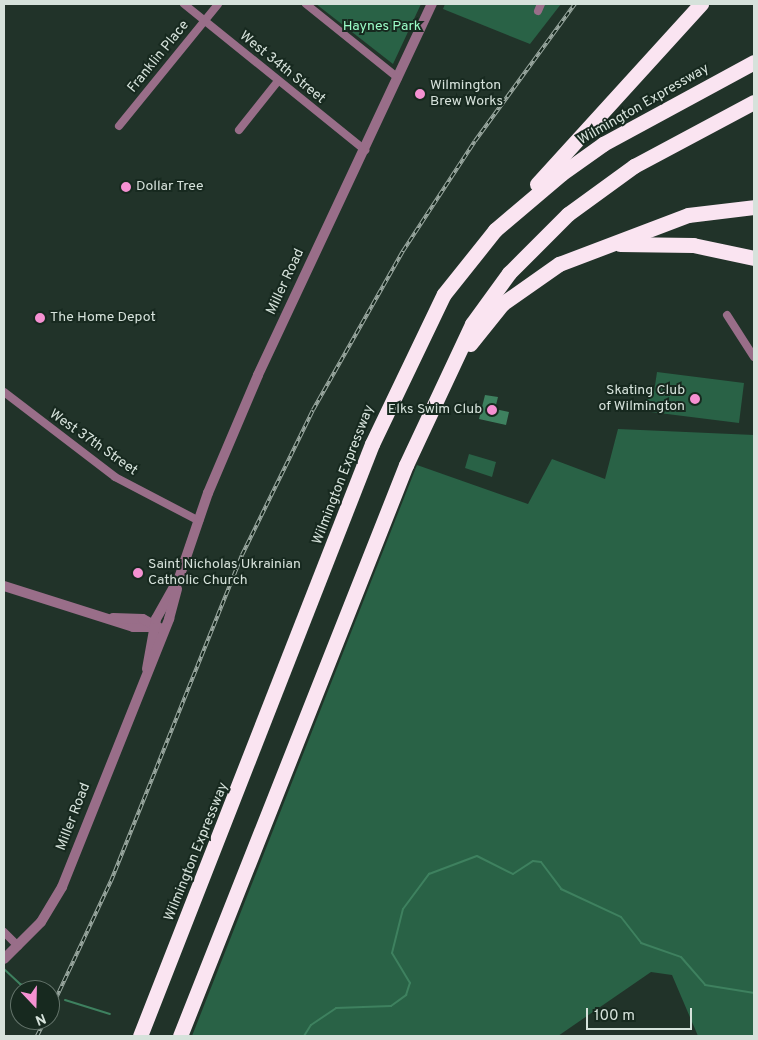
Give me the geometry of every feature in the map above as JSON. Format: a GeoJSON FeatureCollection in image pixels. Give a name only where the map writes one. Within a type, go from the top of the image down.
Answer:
{"type":"FeatureCollection","features":[{"type":"Feature","properties":{"kind":"highway"},"geometry":{"type":"LineString","coordinates":[[495,230],[701,4]]}},
{"type":"Feature","properties":{"kind":"highway","name":"Wilmington Expressway"},"geometry":{"type":"LineString","coordinates":[[140,1036],[399,381],[444,294],[495,230],[603,144],[754,62]]}},
{"type":"Feature","properties":{"kind":"highway"},"geometry":{"type":"LineString","coordinates":[[180,1036],[406,465],[472,324],[542,239],[634,166],[754,102]]}},
{"type":"Feature","properties":{"kind":"highway"},"geometry":{"type":"LineString","coordinates":[[406,465],[422,441],[455,369],[502,304],[559,264],[608,244],[688,215],[754,207]]}},
{"type":"Feature","properties":{"kind":"highway"},"geometry":{"type":"LineString","coordinates":[[608,244],[693,245],[754,258]]}},
{"type":"Feature","properties":{"kind":"street","name":"West 34th Street"},"geometry":{"type":"LineString","coordinates":[[184,4],[364,150]]}},
{"type":"Feature","properties":{"kind":"street","name":"Franklin Place"},"geometry":{"type":"LineString","coordinates":[[119,126],[218,4]]}},
{"type":"Feature","properties":{"kind":"street"},"geometry":{"type":"LineString","coordinates":[[306,4],[398,78]]}},
{"type":"Feature","properties":{"kind":"street","name":"Miller Road"},"geometry":{"type":"LineString","coordinates":[[4,959],[47,913],[62,887],[147,669],[157,628],[169,619],[179,578],[199,521],[258,375],[432,4]]}},
{"type":"Feature","properties":{"kind":"street"},"geometry":{"type":"LineString","coordinates":[[238,130],[278,81]]}},
{"type":"Feature","properties":{"kind":"street"},"geometry":{"type":"LineString","coordinates":[[727,315],[754,356]]}},
{"type":"Feature","properties":{"kind":"street","name":"West 37th Street"},"geometry":{"type":"LineString","coordinates":[[4,392],[115,477],[199,521]]}},
{"type":"Feature","properties":{"kind":"street","name":"Miller Road"},"geometry":{"type":"LineString","coordinates":[[147,669],[164,603],[179,578]]}},
{"type":"Feature","properties":{"kind":"street"},"geometry":{"type":"LineString","coordinates":[[4,586],[110,618],[157,628]]}},
{"type":"Feature","properties":{"kind":"street"},"geometry":{"type":"LineString","coordinates":[[129,621],[164,603]]}},
{"type":"Feature","properties":{"kind":"street"},"geometry":{"type":"LineString","coordinates":[[129,621],[143,635],[150,652]]}},
{"type":"Feature","properties":{"kind":"street"},"geometry":{"type":"LineString","coordinates":[[4,932],[18,946]]}},
{"type":"Feature","properties":{"kind":"green space","name":"Haynes Park"},"geometry":{"type":"Polygon","coordinates":[[[316,4],[421,4],[393,64],[316,4]]]}},
{"type":"Feature","properties":{"kind":"green space","name":"Haynes Park"},"geometry":{"type":"Polygon","coordinates":[[[445,4],[561,4],[530,44],[443,9],[445,4]]]}},
{"type":"Feature","properties":{"kind":"green space","name":"Skating Club of Wilmington"},"geometry":{"type":"Polygon","coordinates":[[[657,372],[744,383],[739,423],[643,411],[649,392],[654,392],[657,372]]]}},
{"type":"Feature","properties":{"kind":"green space"},"geometry":{"type":"Polygon","coordinates":[[[618,429],[754,435],[754,1036],[698,1036],[672,975],[651,972],[558,1036],[192,1036],[417,465],[528,504],[552,459],[605,479],[618,429]]]}},
{"type":"Feature","properties":{"kind":"green space"},"geometry":{"type":"Polygon","coordinates":[[[469,454],[496,462],[492,477],[465,468],[469,454]]]}},
{"type":"Feature","properties":{"kind":"shaded area","name":"Elks Swim Club"},"geometry":{"type":"Polygon","coordinates":[[[485,395],[498,397],[495,409],[509,412],[506,425],[479,419],[485,395]]]}},
{"type":"Feature","properties":{"kind":"waterway"},"geometry":{"type":"LineString","coordinates":[[304,1036],[311,1025],[336,1008],[391,1006],[406,995],[410,983],[392,953],[403,909],[429,874],[477,856],[513,874],[533,861],[541,862],[561,889],[621,917],[641,943],[681,957],[705,985],[754,993]]}},
{"type":"Feature","properties":{"kind":"waterway"},"geometry":{"type":"LineString","coordinates":[[4,969],[16,980]]}},
{"type":"Feature","properties":{"kind":"waterway"},"geometry":{"type":"LineString","coordinates":[[65,1000],[110,1014]]}},
{"type":"Feature","properties":{"kind":"railway"},"geometry":{"type":"LineString","coordinates":[[60,990],[111,881],[242,555],[313,410],[403,251],[475,141],[575,4]]}},
{"type":"Feature","properties":{"kind":"railway"},"geometry":{"type":"LineString","coordinates":[[37,1036],[40,1030]]}},
{"type":"Feature","properties":{"kind":"place","name":"Wilmington Brew Works"},"geometry":{"type":"Point","coordinates":[420,94]}},
{"type":"Feature","properties":{"kind":"place","name":"Dollar Tree"},"geometry":{"type":"Point","coordinates":[126,187]}},
{"type":"Feature","properties":{"kind":"place","name":"The Home Depot"},"geometry":{"type":"Point","coordinates":[40,318]}},
{"type":"Feature","properties":{"kind":"place","name":"Skating Club of Wilmington"},"geometry":{"type":"Point","coordinates":[695,399]}},
{"type":"Feature","properties":{"kind":"place","name":"Elks Swim Club"},"geometry":{"type":"Point","coordinates":[492,410]}},
{"type":"Feature","properties":{"kind":"place","name":"Saint Nicholas Ukrainian Catholic Church"},"geometry":{"type":"Point","coordinates":[138,573]}}]}
